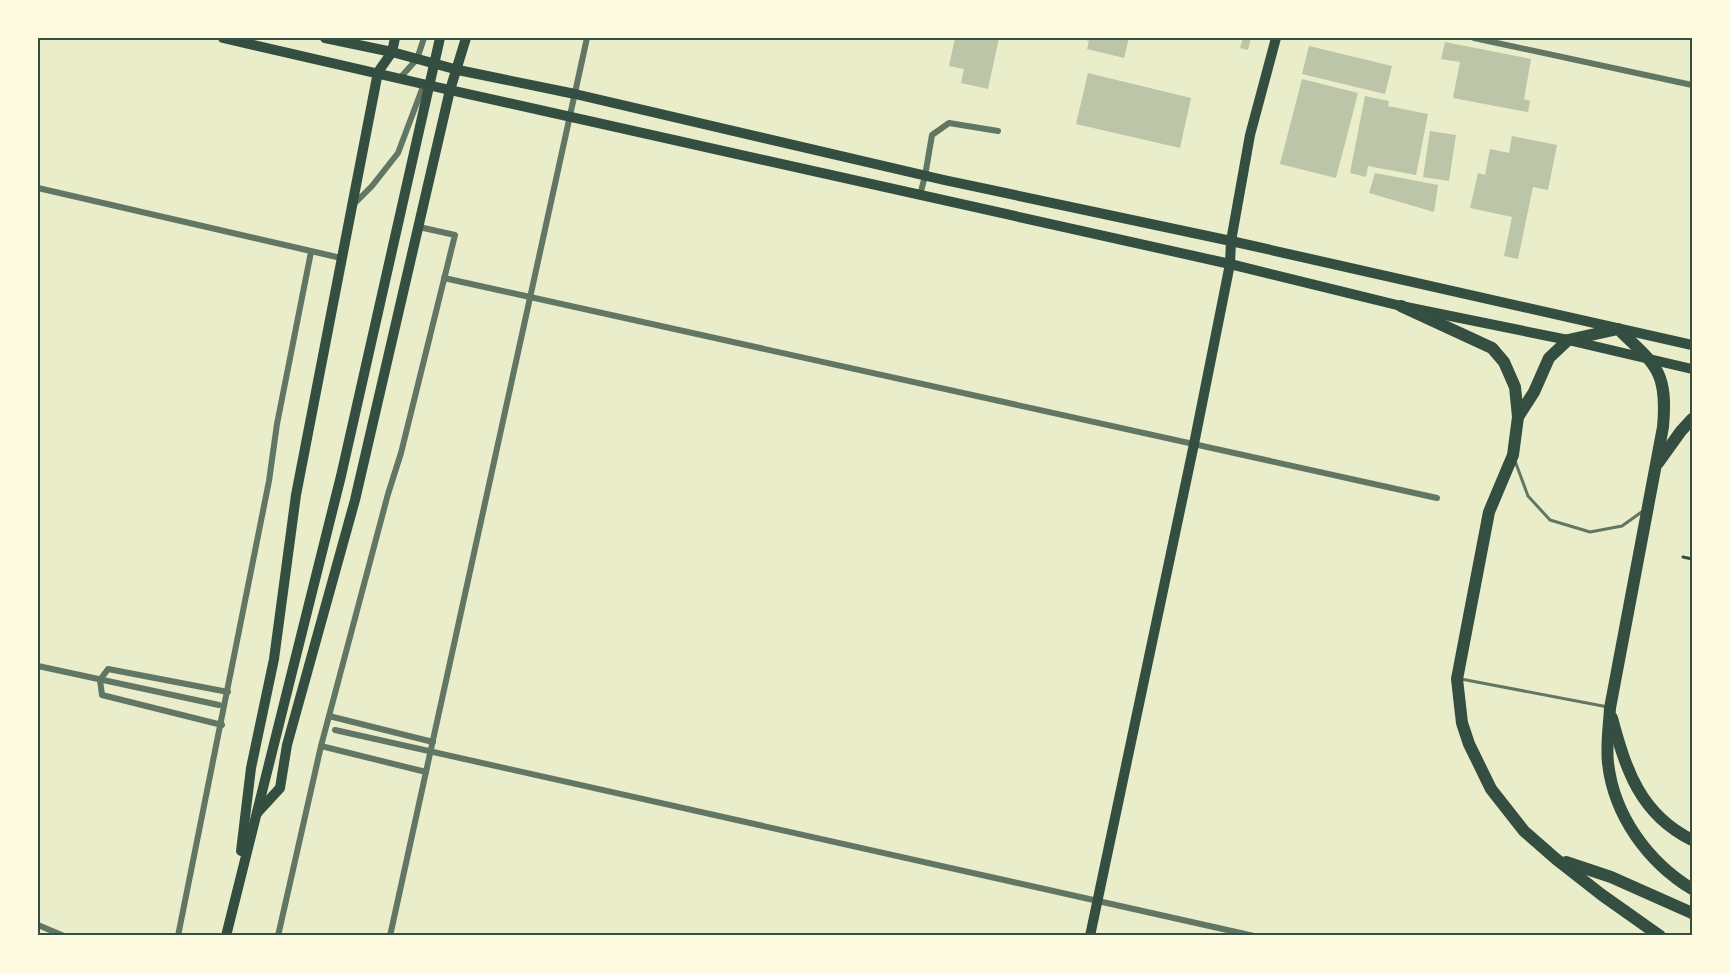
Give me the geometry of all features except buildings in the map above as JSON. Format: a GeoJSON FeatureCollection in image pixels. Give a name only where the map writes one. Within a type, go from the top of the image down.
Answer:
{"type":"FeatureCollection","features":[{"type":"Feature","properties":{"kind":"highway"},"geometry":{"type":"LineString","coordinates":[[1401,306],[1492,348],[1504,362],[1515,387],[1518,417],[1513,455],[1489,512],[1457,679],[1462,723],[1469,744],[1491,789],[1524,831],[1556,859],[1660,936]]}},
{"type":"Feature","properties":{"kind":"highway"},"geometry":{"type":"LineString","coordinates":[[1518,417],[1534,392],[1549,358],[1568,340],[1618,329],[1651,360],[1662,379],[1666,403],[1657,465],[1610,708],[1608,764],[1621,811],[1649,853],[1673,876],[1692,889]]}},
{"type":"Feature","properties":{"kind":"highway"},"geometry":{"type":"LineString","coordinates":[[1657,465],[1692,419]]}},
{"type":"Feature","properties":{"kind":"highway"},"geometry":{"type":"LineString","coordinates":[[1610,708],[1623,756],[1640,794],[1665,823],[1692,840]]}},
{"type":"Feature","properties":{"kind":"highway"},"geometry":{"type":"LineString","coordinates":[[1556,859],[1611,877],[1692,913]]}},
{"type":"Feature","properties":{"kind":"main road"},"geometry":{"type":"LineString","coordinates":[[223,38],[1230,264],[1401,306],[1568,340],[1692,369]]}},
{"type":"Feature","properties":{"kind":"main road"},"geometry":{"type":"LineString","coordinates":[[325,38],[925,176],[1231,241],[1692,345]]}},
{"type":"Feature","properties":{"kind":"main road"},"geometry":{"type":"LineString","coordinates":[[235,899],[251,768],[274,659],[296,495],[378,72],[392,52],[395,38]]}},
{"type":"Feature","properties":{"kind":"main road"},"geometry":{"type":"LineString","coordinates":[[226,936],[344,465],[440,38]]}},
{"type":"Feature","properties":{"kind":"main road"},"geometry":{"type":"LineString","coordinates":[[235,899],[252,819],[280,788],[287,745],[355,500],[450,90],[466,38]]}},
{"type":"Feature","properties":{"kind":"main road"},"geometry":{"type":"LineString","coordinates":[[1090,936],[1194,444],[1230,264],[1231,241],[1253,124],[1276,38]]}},
{"type":"Feature","properties":{"kind":"street"},"geometry":{"type":"LineString","coordinates":[[400,78],[417,59],[424,38]]}},
{"type":"Feature","properties":{"kind":"street"},"geometry":{"type":"LineString","coordinates":[[390,936],[587,38]]}},
{"type":"Feature","properties":{"kind":"street"},"geometry":{"type":"LineString","coordinates":[[1474,38],[1692,85]]}},
{"type":"Feature","properties":{"kind":"street"},"geometry":{"type":"LineString","coordinates":[[351,207],[372,186],[398,153],[423,84],[444,66]]}},
{"type":"Feature","properties":{"kind":"street"},"geometry":{"type":"LineString","coordinates":[[920,195],[932,135],[949,123],[998,131]]}},
{"type":"Feature","properties":{"kind":"street"},"geometry":{"type":"LineString","coordinates":[[38,188],[341,258]]}},
{"type":"Feature","properties":{"kind":"street"},"geometry":{"type":"LineString","coordinates":[[278,936],[321,746],[401,453],[455,235],[419,226]]}},
{"type":"Feature","properties":{"kind":"street"},"geometry":{"type":"LineString","coordinates":[[178,936],[222,725],[269,481],[276,424],[311,252]]}},
{"type":"Feature","properties":{"kind":"street"},"geometry":{"type":"LineString","coordinates":[[444,278],[1437,498]]}},
{"type":"Feature","properties":{"kind":"street"},"geometry":{"type":"LineString","coordinates":[[38,666],[219,705]]}},
{"type":"Feature","properties":{"kind":"street"},"geometry":{"type":"LineString","coordinates":[[222,725],[102,695],[100,680],[108,669],[228,692]]}},
{"type":"Feature","properties":{"kind":"street"},"geometry":{"type":"LineString","coordinates":[[329,716],[432,742]]}},
{"type":"Feature","properties":{"kind":"street"},"geometry":{"type":"LineString","coordinates":[[335,730],[1254,936]]}},
{"type":"Feature","properties":{"kind":"street"},"geometry":{"type":"LineString","coordinates":[[321,746],[426,772]]}},
{"type":"Feature","properties":{"kind":"street"},"geometry":{"type":"LineString","coordinates":[[38,925],[64,936]]}},
{"type":"Feature","properties":{"kind":"lane"},"geometry":{"type":"LineString","coordinates":[[1513,455],[1528,496],[1550,520],[1590,532],[1622,526],[1647,508]]}},
{"type":"Feature","properties":{"kind":"lane"},"geometry":{"type":"LineString","coordinates":[[1457,679],[1610,708]]}},
{"type":"Feature","properties":{"kind":"path"},"geometry":{"type":"LineString","coordinates":[[1683,556],[1692,559]]}}]}
